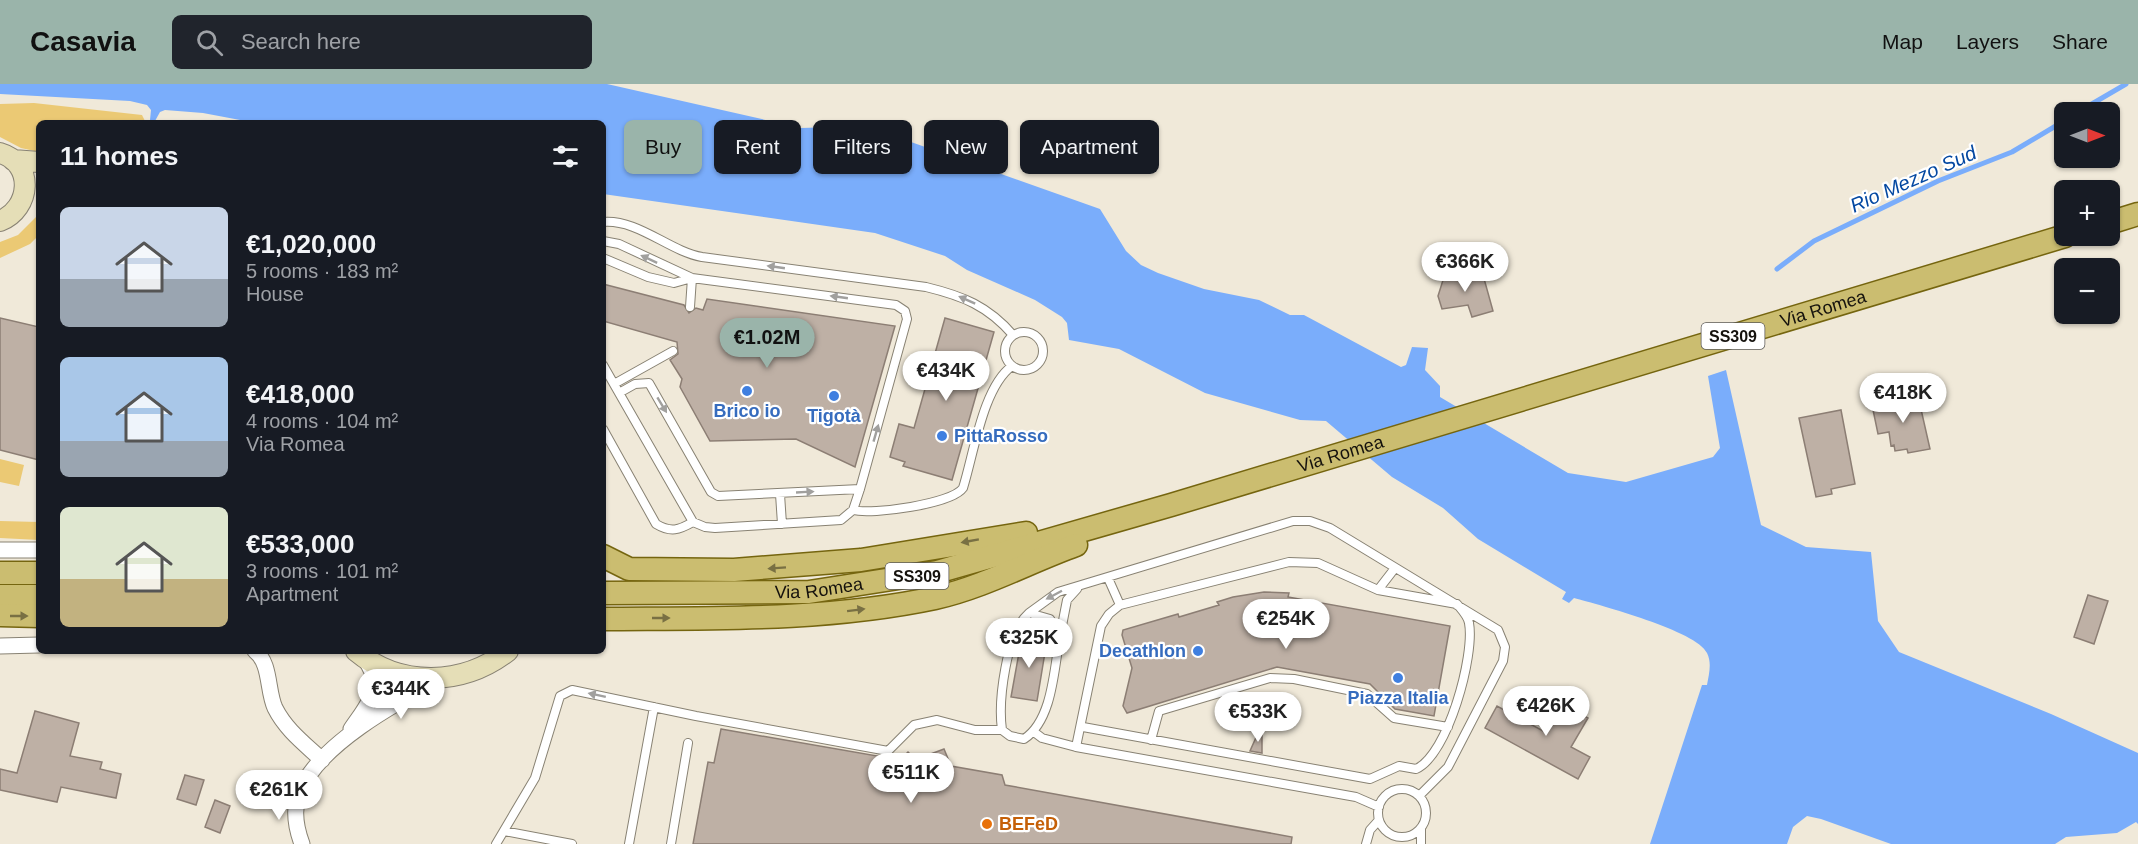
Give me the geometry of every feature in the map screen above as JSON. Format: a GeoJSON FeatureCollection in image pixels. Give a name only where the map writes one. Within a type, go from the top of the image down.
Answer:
{"type":"FeatureCollection","features":[{"type":"Feature","properties":{"kind":"main road"},"geometry":{"type":"LineString","coordinates":[[4,155],[36,161]]}},
{"type":"Feature","properties":{"kind":"main road"},"geometry":{"type":"LineString","coordinates":[[4,155],[20,168],[26,188],[19,208]]}},
{"type":"Feature","properties":{"kind":"main road"},"geometry":{"type":"LineString","coordinates":[[0,221],[36,199]]}},
{"type":"Feature","properties":{"kind":"main road"},"geometry":{"type":"LineString","coordinates":[[2120,220],[2138,214]]}},
{"type":"Feature","properties":{"kind":"main road","name":"Via Romea"},"geometry":{"type":"LineString","coordinates":[[606,593],[809,592],[937,572],[1171,505],[2054,239]]}},
{"type":"Feature","properties":{"kind":"main road"},"geometry":{"type":"LineString","coordinates":[[606,558],[629,569],[734,570],[803,566],[861,560],[977,539],[1021,534],[1113,508],[1171,505]]}},
{"type":"Feature","properties":{"kind":"main road"},"geometry":{"type":"LineString","coordinates":[[606,619],[756,617],[854,610],[936,598],[988,582],[1171,505]]}},
{"type":"Feature","properties":{"kind":"main road"},"geometry":{"type":"LineString","coordinates":[[0,573],[36,573]]}},
{"type":"Feature","properties":{"kind":"main road"},"geometry":{"type":"LineString","coordinates":[[0,596],[36,596]]}},
{"type":"Feature","properties":{"kind":"main road"},"geometry":{"type":"LineString","coordinates":[[0,615],[36,616]]}},
{"type":"Feature","properties":{"kind":"main road"},"geometry":{"type":"LineString","coordinates":[[360,654],[401,675],[442,679],[469,673],[495,661],[504,654]]}},
{"type":"Feature","properties":{"kind":"street"},"geometry":{"type":"LineString","coordinates":[[0,550],[36,550]]}},
{"type":"Feature","properties":{"kind":"street"},"geometry":{"type":"LineString","coordinates":[[0,646],[36,645]]}},
{"type":"Feature","properties":{"kind":"street"},"geometry":{"type":"LineString","coordinates":[[259,654],[274,706],[287,728],[322,760]]}},
{"type":"Feature","properties":{"kind":"street"},"geometry":{"type":"LineString","coordinates":[[346,738],[372,698],[376,684],[372,669],[360,654]]}},
{"type":"Feature","properties":{"kind":"street"},"geometry":{"type":"LineString","coordinates":[[302,844],[296,827],[297,799],[308,777],[322,760],[346,738],[397,703],[442,679]]}},
{"type":"Feature","properties":{"kind":"lane"},"geometry":{"type":"LineString","coordinates":[[606,222],[614,221],[629,225],[689,255],[926,287],[953,294],[997,316],[1013,335]]}},
{"type":"Feature","properties":{"kind":"lane"},"geometry":{"type":"LineString","coordinates":[[606,242],[618,244],[692,278],[896,305],[905,311],[907,319],[860,489],[853,510],[841,520],[715,528],[693,522],[606,370]]}},
{"type":"Feature","properties":{"kind":"lane"},"geometry":{"type":"LineString","coordinates":[[606,259],[648,277],[674,283],[692,278]]}},
{"type":"Feature","properties":{"kind":"lane"},"geometry":{"type":"LineString","coordinates":[[690,307],[692,278]]}},
{"type":"Feature","properties":{"kind":"lane"},"geometry":{"type":"LineString","coordinates":[[1023,331],[1035,335],[1043,346],[1041,359],[1032,369],[1018,369],[1008,361],[1005,348],[1013,335],[1023,331]]}},
{"type":"Feature","properties":{"kind":"lane"},"geometry":{"type":"LineString","coordinates":[[614,384],[673,351]]}},
{"type":"Feature","properties":{"kind":"lane"},"geometry":{"type":"LineString","coordinates":[[853,510],[870,511],[940,501],[959,494],[963,488],[992,389],[1002,374],[1012,366]]}},
{"type":"Feature","properties":{"kind":"lane"},"geometry":{"type":"LineString","coordinates":[[618,393],[635,384],[649,383],[711,492],[718,496],[860,489]]}},
{"type":"Feature","properties":{"kind":"lane"},"geometry":{"type":"LineString","coordinates":[[606,434],[656,524],[665,530],[677,531],[693,522]]}},
{"type":"Feature","properties":{"kind":"lane"},"geometry":{"type":"LineString","coordinates":[[780,494],[782,524]]}},
{"type":"Feature","properties":{"kind":"lane"},"geometry":{"type":"LineString","coordinates":[[1002,730],[999,712],[1017,627],[1029,613],[1058,592],[1293,521],[1310,521],[1330,528],[1498,630],[1505,647],[1503,661],[1448,767],[1419,796]]}},
{"type":"Feature","properties":{"kind":"lane"},"geometry":{"type":"LineString","coordinates":[[1076,747],[1083,727],[1101,626],[1109,614],[1120,605],[1289,562],[1318,563],[1378,590],[1457,604],[1469,620],[1470,634],[1459,704],[1448,727],[1423,766],[1416,769],[1400,766],[1370,779],[1083,727]]}},
{"type":"Feature","properties":{"kind":"lane"},"geometry":{"type":"LineString","coordinates":[[1378,590],[1395,568]]}},
{"type":"Feature","properties":{"kind":"lane"},"geometry":{"type":"LineString","coordinates":[[1108,578],[1120,605]]}},
{"type":"Feature","properties":{"kind":"lane"},"geometry":{"type":"LineString","coordinates":[[496,844],[535,778],[560,696],[572,690],[888,751],[914,725],[937,720],[975,730],[1002,730],[1010,736],[1024,739],[1034,732],[1043,715],[1067,600],[1072,592],[1083,585]]}},
{"type":"Feature","properties":{"kind":"lane"},"geometry":{"type":"LineString","coordinates":[[1029,613],[1050,619],[1060,636]]}},
{"type":"Feature","properties":{"kind":"lane"},"geometry":{"type":"LineString","coordinates":[[1151,740],[1159,711],[1270,678],[1294,679],[1367,694],[1394,718],[1448,727]]}},
{"type":"Feature","properties":{"kind":"lane"},"geometry":{"type":"LineString","coordinates":[[629,844],[654,707]]}},
{"type":"Feature","properties":{"kind":"lane"},"geometry":{"type":"LineString","coordinates":[[1034,732],[1042,738],[1076,747],[1356,797],[1379,807]]}},
{"type":"Feature","properties":{"kind":"lane"},"geometry":{"type":"LineString","coordinates":[[671,844],[688,743]]}},
{"type":"Feature","properties":{"kind":"lane"},"geometry":{"type":"LineString","coordinates":[[1421,829],[1408,837],[1401,838],[1387,833],[1379,820],[1379,807],[1392,791],[1407,789],[1419,796],[1426,808],[1421,829],[1421,844]]}},
{"type":"Feature","properties":{"kind":"lane"},"geometry":{"type":"LineString","coordinates":[[1366,844],[1370,830],[1379,820]]}},
{"type":"Feature","properties":{"kind":"lane"},"geometry":{"type":"LineString","coordinates":[[504,831],[572,844]]}},
{"type":"Feature","properties":{"kind":"shaded area"},"geometry":{"type":"Polygon","coordinates":[[[34,103],[142,115],[144,120],[36,120],[36,151],[21,148],[0,137],[0,104],[34,103]]]}},
{"type":"Feature","properties":{"kind":"shaded area"},"geometry":{"type":"Polygon","coordinates":[[[36,217],[36,238],[30,244],[0,258],[0,242],[18,235],[36,217]]]}},
{"type":"Feature","properties":{"kind":"shaded area"},"geometry":{"type":"Polygon","coordinates":[[[0,459],[24,465],[19,486],[0,482],[0,459]]]}},
{"type":"Feature","properties":{"kind":"shaded area"},"geometry":{"type":"Polygon","coordinates":[[[0,521],[36,522],[36,540],[0,538],[0,521]]]}},
{"type":"Feature","properties":{"kind":"water"},"geometry":{"type":"Polygon","coordinates":[[[0,84],[607,84],[766,120],[714,120],[714,174],[801,174],[801,128],[813,128],[813,174],[912,174],[912,142],[924,147],[924,174],[1001,174],[1100,209],[1126,251],[1141,265],[1158,273],[1204,289],[1259,300],[1290,315],[1304,315],[1401,367],[1406,365],[1412,347],[1428,348],[1425,370],[1440,386],[1440,397],[1568,473],[1626,482],[1713,457],[1720,448],[1708,376],[1726,370],[1761,525],[1806,547],[1871,552],[1878,621],[1899,652],[2051,714],[2138,753],[2138,824],[2136,822],[2117,833],[2066,837],[2055,844],[1891,844],[1807,816],[1793,827],[1787,844],[1650,844],[1702,685],[1707,685],[1710,665],[1707,653],[1686,636],[1646,620],[1574,598],[1569,603],[1562,599],[1566,592],[1478,539],[1443,508],[1392,477],[1326,421],[1300,420],[1205,393],[1119,349],[1069,340],[1067,323],[1062,317],[1035,300],[967,270],[945,256],[875,233],[606,194],[606,120],[240,120],[203,113],[165,110],[160,112],[156,120],[150,120],[151,110],[147,105],[130,101],[0,94],[0,84]]]}},
{"type":"Feature","properties":{"kind":"building"},"geometry":{"type":"Polygon","coordinates":[[[1464,270],[1467,279],[1483,275],[1493,311],[1472,317],[1468,305],[1442,309],[1438,296],[1444,277],[1453,271],[1464,270]]]}},
{"type":"Feature","properties":{"kind":"building"},"geometry":{"type":"Polygon","coordinates":[[[606,285],[684,305],[689,313],[696,308],[703,310],[707,299],[895,326],[855,467],[796,439],[710,441],[680,387],[682,379],[670,360],[678,354],[677,342],[606,322],[606,285]]]}},
{"type":"Feature","properties":{"kind":"building"},"geometry":{"type":"Polygon","coordinates":[[[0,318],[36,326],[36,459],[0,450],[0,318]]]}},
{"type":"Feature","properties":{"kind":"building"},"geometry":{"type":"Polygon","coordinates":[[[945,318],[994,332],[952,480],[903,466],[905,462],[890,457],[899,424],[914,428],[945,318]]]}},
{"type":"Feature","properties":{"kind":"building"},"geometry":{"type":"Polygon","coordinates":[[[1918,396],[1930,449],[1908,453],[1907,449],[1895,451],[1894,445],[1891,446],[1889,432],[1878,434],[1872,405],[1918,396]]]}},
{"type":"Feature","properties":{"kind":"building"},"geometry":{"type":"Polygon","coordinates":[[[1841,410],[1855,484],[1831,489],[1832,494],[1816,497],[1799,418],[1841,410]]]}},
{"type":"Feature","properties":{"kind":"building"},"geometry":{"type":"Polygon","coordinates":[[[1264,592],[1289,593],[1288,597],[1450,626],[1434,716],[1395,709],[1370,684],[1277,667],[1127,713],[1123,706],[1132,668],[1122,635],[1123,630],[1219,605],[1217,602],[1233,597],[1264,592]]]}},
{"type":"Feature","properties":{"kind":"building"},"geometry":{"type":"Polygon","coordinates":[[[2088,595],[2108,601],[2094,644],[2074,637],[2088,595]]]}},
{"type":"Feature","properties":{"kind":"building"},"geometry":{"type":"Polygon","coordinates":[[[1022,636],[1047,640],[1037,701],[1011,697],[1022,636]]]}},
{"type":"Feature","properties":{"kind":"building"},"geometry":{"type":"Polygon","coordinates":[[[1559,702],[1588,718],[1571,747],[1590,757],[1578,779],[1485,728],[1497,706],[1543,731],[1559,702]]]}},
{"type":"Feature","properties":{"kind":"building"},"geometry":{"type":"Polygon","coordinates":[[[35,711],[79,723],[70,756],[102,762],[100,769],[121,774],[116,798],[61,787],[57,802],[0,790],[0,769],[17,773],[35,711]]]}},
{"type":"Feature","properties":{"kind":"building"},"geometry":{"type":"Polygon","coordinates":[[[1262,724],[1262,753],[1250,751],[1262,724]]]}},
{"type":"Feature","properties":{"kind":"building"},"geometry":{"type":"Polygon","coordinates":[[[721,729],[900,760],[908,752],[913,757],[920,758],[944,749],[951,766],[1002,775],[1005,785],[1292,837],[1291,844],[693,844],[708,762],[714,763],[721,729]]]}},
{"type":"Feature","properties":{"kind":"building"},"geometry":{"type":"Polygon","coordinates":[[[185,775],[204,780],[196,805],[177,799],[185,775]]]}},
{"type":"Feature","properties":{"kind":"building"},"geometry":{"type":"Polygon","coordinates":[[[215,800],[230,806],[220,833],[205,827],[215,800]]]}},
{"type":"Feature","properties":{"kind":"waterway","name":"Rio Mezzo Sud"},"geometry":{"type":"LineString","coordinates":[[2095,102],[2126,84]]}},
{"type":"Feature","properties":{"kind":"waterway","name":"Rio Mezzo Sud"},"geometry":{"type":"LineString","coordinates":[[1777,269],[1814,241],[1938,181],[2012,152],[2054,127]]}},
{"type":"Feature","properties":{"kind":"place","name":"Brico io"},"geometry":{"type":"Point","coordinates":[747,391]}},
{"type":"Feature","properties":{"kind":"place","name":"Tigotà"},"geometry":{"type":"Point","coordinates":[834,396]}},
{"type":"Feature","properties":{"kind":"place","name":"PittaRosso"},"geometry":{"type":"Point","coordinates":[942,436]}},
{"type":"Feature","properties":{"kind":"place","name":"Decathlon"},"geometry":{"type":"Point","coordinates":[1198,651]}},
{"type":"Feature","properties":{"kind":"place","name":"Piazza Italia"},"geometry":{"type":"Point","coordinates":[1398,678]}},
{"type":"Feature","properties":{"kind":"place","name":"BEFeD"},"geometry":{"type":"Point","coordinates":[987,824]}}]}
